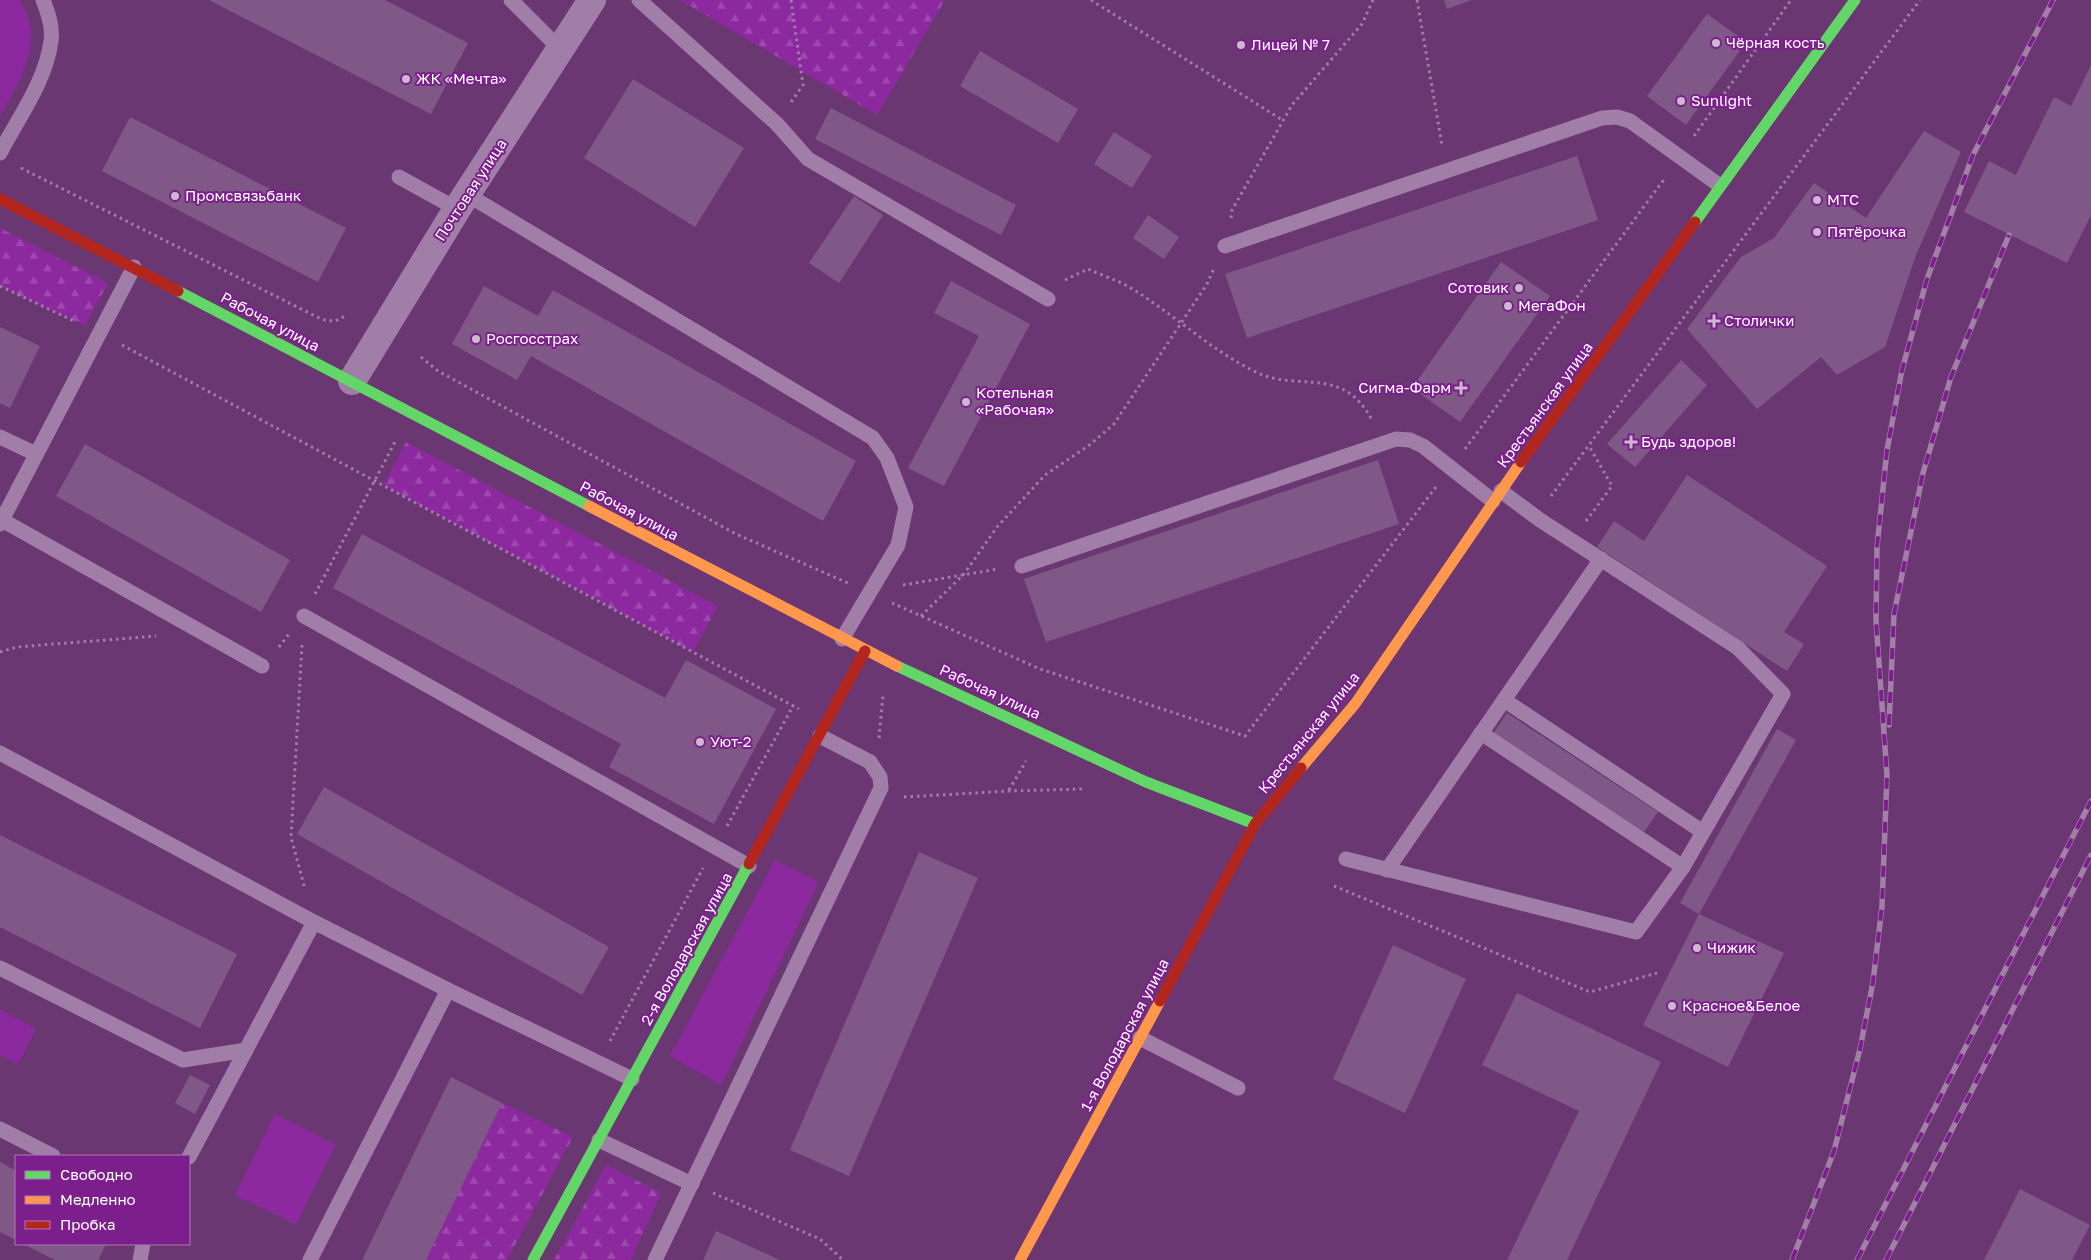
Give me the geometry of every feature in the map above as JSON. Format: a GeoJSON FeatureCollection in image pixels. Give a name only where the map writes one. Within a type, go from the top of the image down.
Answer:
{"type":"FeatureCollection","features":[{"type":"Feature","properties":{"kind":"street","name":"Почтовая улица"},"geometry":{"type":"LineString","coordinates":[[352,381],[462,202],[592,0]]}},
{"type":"Feature","properties":{"kind":"street","name":"Крестьянская улица"},"geometry":{"type":"LineString","coordinates":[[1255,824],[1354,704],[1497,496],[1719,185],[1855,0]]}},
{"type":"Feature","properties":{"kind":"street","name":"Рабочая улица"},"geometry":{"type":"LineString","coordinates":[[0,199],[134,267],[842,639],[1146,782],[1255,824]]}},
{"type":"Feature","properties":{"kind":"street","name":"2-я Володарская улица"},"geometry":{"type":"LineString","coordinates":[[533,1260],[865,650]]}},
{"type":"Feature","properties":{"kind":"street","name":"1-я Володарская улица"},"geometry":{"type":"LineString","coordinates":[[1020,1260],[1255,824]]}},
{"type":"Feature","properties":{"kind":"lane"},"geometry":{"type":"LineString","coordinates":[[0,153],[42,74],[52,40],[48,12],[43,0]]}},
{"type":"Feature","properties":{"kind":"lane"},"geometry":{"type":"LineString","coordinates":[[511,0],[560,49]]}},
{"type":"Feature","properties":{"kind":"lane"},"geometry":{"type":"LineString","coordinates":[[639,0],[776,124],[808,159],[1048,299]]}},
{"type":"Feature","properties":{"kind":"lane"},"geometry":{"type":"LineString","coordinates":[[1225,246],[1602,118],[1618,116],[1630,121],[1719,185]]}},
{"type":"Feature","properties":{"kind":"lane"},"geometry":{"type":"LineString","coordinates":[[399,177],[462,202],[873,438],[887,458],[906,507],[898,545],[868,592],[842,639]]}},
{"type":"Feature","properties":{"kind":"lane"},"geometry":{"type":"LineString","coordinates":[[134,267],[1,522],[262,666]]}},
{"type":"Feature","properties":{"kind":"lane"},"geometry":{"type":"LineString","coordinates":[[0,437],[36,454]]}},
{"type":"Feature","properties":{"kind":"lane"},"geometry":{"type":"LineString","coordinates":[[1022,566],[1396,438],[1410,440],[1423,446],[1450,469],[1536,517],[1738,648],[1783,694],[1683,866],[1636,932],[1346,859]]}},
{"type":"Feature","properties":{"kind":"lane"},"geometry":{"type":"LineString","coordinates":[[1387,870],[1601,559]]}},
{"type":"Feature","properties":{"kind":"lane"},"geometry":{"type":"LineString","coordinates":[[304,616],[749,866]]}},
{"type":"Feature","properties":{"kind":"lane"},"geometry":{"type":"LineString","coordinates":[[1504,700],[1703,832]]}},
{"type":"Feature","properties":{"kind":"lane"},"geometry":{"type":"LineString","coordinates":[[655,1260],[878,799],[881,788],[876,769],[870,762],[823,730]]}},
{"type":"Feature","properties":{"kind":"lane"},"geometry":{"type":"LineString","coordinates":[[1481,733],[1683,866]]}},
{"type":"Feature","properties":{"kind":"lane"},"geometry":{"type":"LineString","coordinates":[[0,753],[314,922],[448,990],[632,1079]]}},
{"type":"Feature","properties":{"kind":"lane"},"geometry":{"type":"LineString","coordinates":[[190,1155],[314,922]]}},
{"type":"Feature","properties":{"kind":"lane"},"geometry":{"type":"LineString","coordinates":[[0,968],[183,1060],[246,1050]]}},
{"type":"Feature","properties":{"kind":"lane"},"geometry":{"type":"LineString","coordinates":[[310,1260],[448,990]]}},
{"type":"Feature","properties":{"kind":"lane"},"geometry":{"type":"LineString","coordinates":[[1140,1038],[1238,1088]]}},
{"type":"Feature","properties":{"kind":"lane"},"geometry":{"type":"LineString","coordinates":[[0,1129],[51,1155]]}},
{"type":"Feature","properties":{"kind":"lane"},"geometry":{"type":"LineString","coordinates":[[599,1140],[692,1184]]}},
{"type":"Feature","properties":{"kind":"lane"},"geometry":{"type":"LineString","coordinates":[[140,1260],[142,1245]]}},
{"type":"Feature","properties":{"kind":"path"},"geometry":{"type":"LineString","coordinates":[[776,124],[803,85],[790,0]]}},
{"type":"Feature","properties":{"kind":"path"},"geometry":{"type":"LineString","coordinates":[[1091,0],[1284,121]]}},
{"type":"Feature","properties":{"kind":"path"},"geometry":{"type":"LineString","coordinates":[[921,616],[964,574],[997,527],[1045,475],[1088,446],[1114,424],[1207,284],[1225,246],[1232,210],[1292,105],[1362,24],[1373,0]]}},
{"type":"Feature","properties":{"kind":"path"},"geometry":{"type":"LineString","coordinates":[[1417,0],[1447,170]]}},
{"type":"Feature","properties":{"kind":"path"},"geometry":{"type":"LineString","coordinates":[[421,357],[438,371],[736,534],[1040,669],[1245,736],[1450,469],[1680,157],[1791,0]]}},
{"type":"Feature","properties":{"kind":"path"},"geometry":{"type":"LineString","coordinates":[[1536,517],[1920,0]]}},
{"type":"Feature","properties":{"kind":"path"},"geometry":{"type":"LineString","coordinates":[[18,167],[321,319],[332,322],[339,320],[347,314]]}},
{"type":"Feature","properties":{"kind":"path"},"geometry":{"type":"LineString","coordinates":[[1048,299],[1068,277],[1088,269],[1128,287],[1256,372],[1281,381],[1314,381],[1339,387],[1365,407],[1384,443]]}},
{"type":"Feature","properties":{"kind":"path"},"geometry":{"type":"LineString","coordinates":[[0,286],[100,333],[793,706],[823,730]]}},
{"type":"Feature","properties":{"kind":"path"},"geometry":{"type":"LineString","coordinates":[[262,666],[304,616],[374,480],[398,438]]}},
{"type":"Feature","properties":{"kind":"path"},"geometry":{"type":"LineString","coordinates":[[1572,540],[1612,486],[1589,446]]}},
{"type":"Feature","properties":{"kind":"path"},"geometry":{"type":"LineString","coordinates":[[868,592],[964,574],[1022,566]]}},
{"type":"Feature","properties":{"kind":"path"},"geometry":{"type":"LineString","coordinates":[[304,616],[291,837],[314,922]]}},
{"type":"Feature","properties":{"kind":"path"},"geometry":{"type":"LineString","coordinates":[[0,652],[17,647],[202,632]]}},
{"type":"Feature","properties":{"kind":"path"},"geometry":{"type":"LineString","coordinates":[[876,769],[883,692]]}},
{"type":"Feature","properties":{"kind":"path"},"geometry":{"type":"LineString","coordinates":[[598,1064],[793,706]]}},
{"type":"Feature","properties":{"kind":"path"},"geometry":{"type":"LineString","coordinates":[[1009,790],[1027,758]]}},
{"type":"Feature","properties":{"kind":"path"},"geometry":{"type":"LineString","coordinates":[[878,799],[1009,790],[1091,789]]}},
{"type":"Feature","properties":{"kind":"path"},"geometry":{"type":"LineString","coordinates":[[1334,886],[1590,992],[1657,973]]}},
{"type":"Feature","properties":{"kind":"path"},"geometry":{"type":"LineString","coordinates":[[692,1184],[820,1239],[843,1260]]}},
{"type":"Feature","properties":{"kind":"green space"},"geometry":{"type":"Polygon","coordinates":[[[0,0],[19,0],[27,15],[31,30],[31,45],[22,74],[0,117],[0,0]]]}},
{"type":"Feature","properties":{"kind":"green space"},"geometry":{"type":"Polygon","coordinates":[[[680,0],[945,0],[877,115],[680,0]]]}},
{"type":"Feature","properties":{"kind":"green space"},"geometry":{"type":"Polygon","coordinates":[[[0,228],[108,283],[85,326],[0,286],[0,228]]]}},
{"type":"Feature","properties":{"kind":"green space"},"geometry":{"type":"Polygon","coordinates":[[[406,442],[718,606],[693,652],[383,485],[406,442]]]}},
{"type":"Feature","properties":{"kind":"green space"},"geometry":{"type":"Polygon","coordinates":[[[775,860],[819,882],[721,1085],[670,1056],[775,860]]]}},
{"type":"Feature","properties":{"kind":"green space"},"geometry":{"type":"Polygon","coordinates":[[[0,1009],[36,1028],[18,1064],[0,1055],[0,1009]]]}},
{"type":"Feature","properties":{"kind":"green space"},"geometry":{"type":"Polygon","coordinates":[[[502,1103],[573,1137],[507,1260],[426,1260],[502,1103]]]}},
{"type":"Feature","properties":{"kind":"green space"},"geometry":{"type":"Polygon","coordinates":[[[275,1114],[336,1145],[296,1225],[235,1195],[275,1114]]]}},
{"type":"Feature","properties":{"kind":"green space"},"geometry":{"type":"Polygon","coordinates":[[[606,1165],[661,1193],[631,1260],[554,1260],[606,1165]]]}},
{"type":"Feature","properties":{"kind":"building","name":"ЖК «Мечта»"},"geometry":{"type":"Polygon","coordinates":[[[209,0],[385,0],[468,43],[431,114],[209,0]]]}},
{"type":"Feature","properties":{"kind":"building"},"geometry":{"type":"Polygon","coordinates":[[[1444,0],[1472,0],[1447,9],[1444,0]]]}},
{"type":"Feature","properties":{"kind":"building"},"geometry":{"type":"Polygon","coordinates":[[[1707,14],[1746,42],[1686,125],[1647,96],[1707,14]]]}},
{"type":"Feature","properties":{"kind":"building"},"geometry":{"type":"Polygon","coordinates":[[[980,51],[1078,109],[1058,143],[960,86],[980,51]]]}},
{"type":"Feature","properties":{"kind":"building"},"geometry":{"type":"Polygon","coordinates":[[[2091,65],[2091,215],[2067,263],[1964,212],[1989,161],[2016,175],[2054,97],[2071,106],[2091,65]]]}},
{"type":"Feature","properties":{"kind":"building"},"geometry":{"type":"Polygon","coordinates":[[[633,79],[744,148],[695,227],[584,158],[633,79]]]}},
{"type":"Feature","properties":{"kind":"building"},"geometry":{"type":"Polygon","coordinates":[[[831,108],[1016,205],[1001,235],[815,139],[831,108]]]}},
{"type":"Feature","properties":{"kind":"building"},"geometry":{"type":"Polygon","coordinates":[[[130,117],[346,228],[318,282],[102,171],[130,117]]]}},
{"type":"Feature","properties":{"kind":"building"},"geometry":{"type":"Polygon","coordinates":[[[1924,131],[1961,152],[1916,255],[1885,347],[1837,375],[1821,357],[1757,409],[1687,329],[1741,257],[1774,238],[1814,183],[1866,218],[1924,131]]]}},
{"type":"Feature","properties":{"kind":"building"},"geometry":{"type":"Polygon","coordinates":[[[1114,132],[1152,156],[1132,188],[1094,164],[1114,132]]]}},
{"type":"Feature","properties":{"kind":"building"},"geometry":{"type":"Polygon","coordinates":[[[1577,156],[1598,220],[1247,338],[1225,274],[1577,156]]]}},
{"type":"Feature","properties":{"kind":"building"},"geometry":{"type":"Polygon","coordinates":[[[854,196],[883,215],[839,283],[809,263],[854,196]]]}},
{"type":"Feature","properties":{"kind":"building"},"geometry":{"type":"Polygon","coordinates":[[[1148,215],[1179,237],[1164,259],[1133,238],[1148,215]]]}},
{"type":"Feature","properties":{"kind":"building"},"geometry":{"type":"Polygon","coordinates":[[[1501,262],[1550,296],[1460,422],[1412,388],[1501,262]]]}},
{"type":"Feature","properties":{"kind":"building","name":"Котельная «Рабочая»"},"geometry":{"type":"Polygon","coordinates":[[[951,281],[1030,324],[944,486],[908,468],[979,336],[934,313],[951,281]]]}},
{"type":"Feature","properties":{"kind":"building"},"geometry":{"type":"Polygon","coordinates":[[[484,286],[538,316],[553,290],[856,461],[823,521],[531,356],[517,380],[452,344],[484,286]]]}},
{"type":"Feature","properties":{"kind":"building"},"geometry":{"type":"Polygon","coordinates":[[[0,327],[40,346],[10,408],[0,403],[0,327]]]}},
{"type":"Feature","properties":{"kind":"building"},"geometry":{"type":"Polygon","coordinates":[[[1681,360],[1707,385],[1635,467],[1607,444],[1681,360]]]}},
{"type":"Feature","properties":{"kind":"building"},"geometry":{"type":"Polygon","coordinates":[[[85,444],[290,560],[261,612],[56,496],[85,444]]]}},
{"type":"Feature","properties":{"kind":"building"},"geometry":{"type":"Polygon","coordinates":[[[1378,460],[1399,524],[1046,642],[1024,579],[1378,460]]]}},
{"type":"Feature","properties":{"kind":"building"},"geometry":{"type":"Polygon","coordinates":[[[1687,475],[1827,566],[1784,632],[1804,644],[1787,671],[1597,547],[1614,521],[1644,541],[1687,475]]]}},
{"type":"Feature","properties":{"kind":"building"},"geometry":{"type":"Polygon","coordinates":[[[362,534],[665,698],[686,660],[776,709],[714,824],[609,767],[621,744],[333,588],[362,534]]]}},
{"type":"Feature","properties":{"kind":"building"},"geometry":{"type":"Polygon","coordinates":[[[1507,713],[1658,812],[1644,832],[1493,734],[1507,713]]]}},
{"type":"Feature","properties":{"kind":"building"},"geometry":{"type":"Polygon","coordinates":[[[1777,729],[1796,740],[1699,914],[1680,903],[1777,729]]]}},
{"type":"Feature","properties":{"kind":"building"},"geometry":{"type":"Polygon","coordinates":[[[324,787],[609,947],[582,995],[297,834],[324,787]]]}},
{"type":"Feature","properties":{"kind":"building"},"geometry":{"type":"Polygon","coordinates":[[[0,835],[237,954],[200,1028],[0,927],[0,835]]]}},
{"type":"Feature","properties":{"kind":"building"},"geometry":{"type":"Polygon","coordinates":[[[919,852],[978,878],[849,1176],[790,1150],[919,852]]]}},
{"type":"Feature","properties":{"kind":"building"},"geometry":{"type":"Polygon","coordinates":[[[1699,914],[1784,953],[1728,1067],[1643,1025],[1699,914]]]}},
{"type":"Feature","properties":{"kind":"building"},"geometry":{"type":"Polygon","coordinates":[[[1393,945],[1466,979],[1405,1113],[1333,1079],[1393,945]]]}},
{"type":"Feature","properties":{"kind":"building"},"geometry":{"type":"Polygon","coordinates":[[[1517,993],[1661,1062],[1567,1260],[1507,1260],[1579,1111],[1482,1065],[1517,993]]]}},
{"type":"Feature","properties":{"kind":"building"},"geometry":{"type":"Polygon","coordinates":[[[190,1075],[210,1085],[195,1114],[175,1103],[190,1075]]]}},
{"type":"Feature","properties":{"kind":"building"},"geometry":{"type":"Polygon","coordinates":[[[451,1077],[502,1103],[426,1260],[362,1260],[451,1077]]]}},
{"type":"Feature","properties":{"kind":"building"},"geometry":{"type":"Polygon","coordinates":[[[0,1162],[15,1170],[15,1240],[0,1232],[0,1162]]]}},
{"type":"Feature","properties":{"kind":"building"},"geometry":{"type":"Polygon","coordinates":[[[2020,1189],[2090,1225],[2072,1260],[1984,1260],[2020,1189]]]}},
{"type":"Feature","properties":{"kind":"building"},"geometry":{"type":"Polygon","coordinates":[[[716,1231],[780,1260],[703,1260],[716,1231]]]}},
{"type":"Feature","properties":{"kind":"building"},"geometry":{"type":"Polygon","coordinates":[[[25,1245],[106,1245],[98,1260],[55,1260],[25,1245]]]}},
{"type":"Feature","properties":{"kind":"railway"},"geometry":{"type":"LineString","coordinates":[[1792,1260],[1834,1151],[1860,1049],[1873,982],[1882,906],[1887,775],[1876,621],[1877,547],[1887,450],[1902,370],[1927,279],[1973,155],[2053,0]]}},
{"type":"Feature","properties":{"kind":"railway"},"geometry":{"type":"LineString","coordinates":[[1889,725],[1894,614],[1923,473],[1951,377],[2009,235]]}},
{"type":"Feature","properties":{"kind":"railway"},"geometry":{"type":"LineString","coordinates":[[1857,1260],[2091,801]]}},
{"type":"Feature","properties":{"kind":"railway"},"geometry":{"type":"LineString","coordinates":[[1886,1260],[2091,855]]}},
{"type":"Feature","properties":{"kind":"traffic: fast"},"geometry":{"type":"LineString","coordinates":[[1695,222],[1855,0]]}},
{"type":"Feature","properties":{"kind":"traffic: fast"},"geometry":{"type":"LineString","coordinates":[[178,291],[589,506]]}},
{"type":"Feature","properties":{"kind":"traffic: fast"},"geometry":{"type":"LineString","coordinates":[[897,666],[1146,782],[1255,824]]}},
{"type":"Feature","properties":{"kind":"traffic: fast"},"geometry":{"type":"LineString","coordinates":[[533,1260],[749,864]]}},
{"type":"Feature","properties":{"kind":"traffic: slow"},"geometry":{"type":"LineString","coordinates":[[1301,768],[1355,704],[1521,462]]}},
{"type":"Feature","properties":{"kind":"traffic: slow"},"geometry":{"type":"LineString","coordinates":[[589,506],[897,666]]}},
{"type":"Feature","properties":{"kind":"traffic: slow"},"geometry":{"type":"LineString","coordinates":[[1020,1260],[1160,1001]]}},
{"type":"Feature","properties":{"kind":"traffic: jam"},"geometry":{"type":"LineString","coordinates":[[0,199],[178,291]]}},
{"type":"Feature","properties":{"kind":"traffic: jam"},"geometry":{"type":"LineString","coordinates":[[1521,462],[1695,222]]}},
{"type":"Feature","properties":{"kind":"traffic: jam"},"geometry":{"type":"LineString","coordinates":[[749,864],[865,651]]}},
{"type":"Feature","properties":{"kind":"traffic: jam"},"geometry":{"type":"LineString","coordinates":[[1160,1001],[1255,824],[1301,768]]}},
{"type":"Feature","properties":{"kind":"place","name":"Чёрная кость"},"geometry":{"type":"Point","coordinates":[1716,43]}},
{"type":"Feature","properties":{"kind":"place","name":"Лицей № 7"},"geometry":{"type":"Point","coordinates":[1241,45]}},
{"type":"Feature","properties":{"kind":"place","name":"ЖК «Мечта»"},"geometry":{"type":"Point","coordinates":[406,79]}},
{"type":"Feature","properties":{"kind":"place","name":"Sunlight"},"geometry":{"type":"Point","coordinates":[1681,101]}},
{"type":"Feature","properties":{"kind":"place","name":"Промсвязьбанк"},"geometry":{"type":"Point","coordinates":[175,196]}},
{"type":"Feature","properties":{"kind":"place","name":"МТС"},"geometry":{"type":"Point","coordinates":[1817,200]}},
{"type":"Feature","properties":{"kind":"place","name":"Пятёрочка"},"geometry":{"type":"Point","coordinates":[1817,232]}},
{"type":"Feature","properties":{"kind":"place","name":"Сотовик"},"geometry":{"type":"Point","coordinates":[1519,288]}},
{"type":"Feature","properties":{"kind":"place","name":"МегаФон"},"geometry":{"type":"Point","coordinates":[1508,306]}},
{"type":"Feature","properties":{"kind":"place","name":"Столички"},"geometry":{"type":"Point","coordinates":[1714,321]}},
{"type":"Feature","properties":{"kind":"place","name":"Росгосстрах"},"geometry":{"type":"Point","coordinates":[476,339]}},
{"type":"Feature","properties":{"kind":"place","name":"Сигма-Фарм"},"geometry":{"type":"Point","coordinates":[1461,388]}},
{"type":"Feature","properties":{"kind":"place","name":"Котельная «Рабочая»"},"geometry":{"type":"Point","coordinates":[966,402]}},
{"type":"Feature","properties":{"kind":"place","name":"Будь здоров!"},"geometry":{"type":"Point","coordinates":[1631,442]}},
{"type":"Feature","properties":{"kind":"place","name":"Уют-2"},"geometry":{"type":"Point","coordinates":[700,742]}},
{"type":"Feature","properties":{"kind":"place","name":"Чижик"},"geometry":{"type":"Point","coordinates":[1697,948]}},
{"type":"Feature","properties":{"kind":"place","name":"Красное&Белое"},"geometry":{"type":"Point","coordinates":[1672,1006]}}]}
